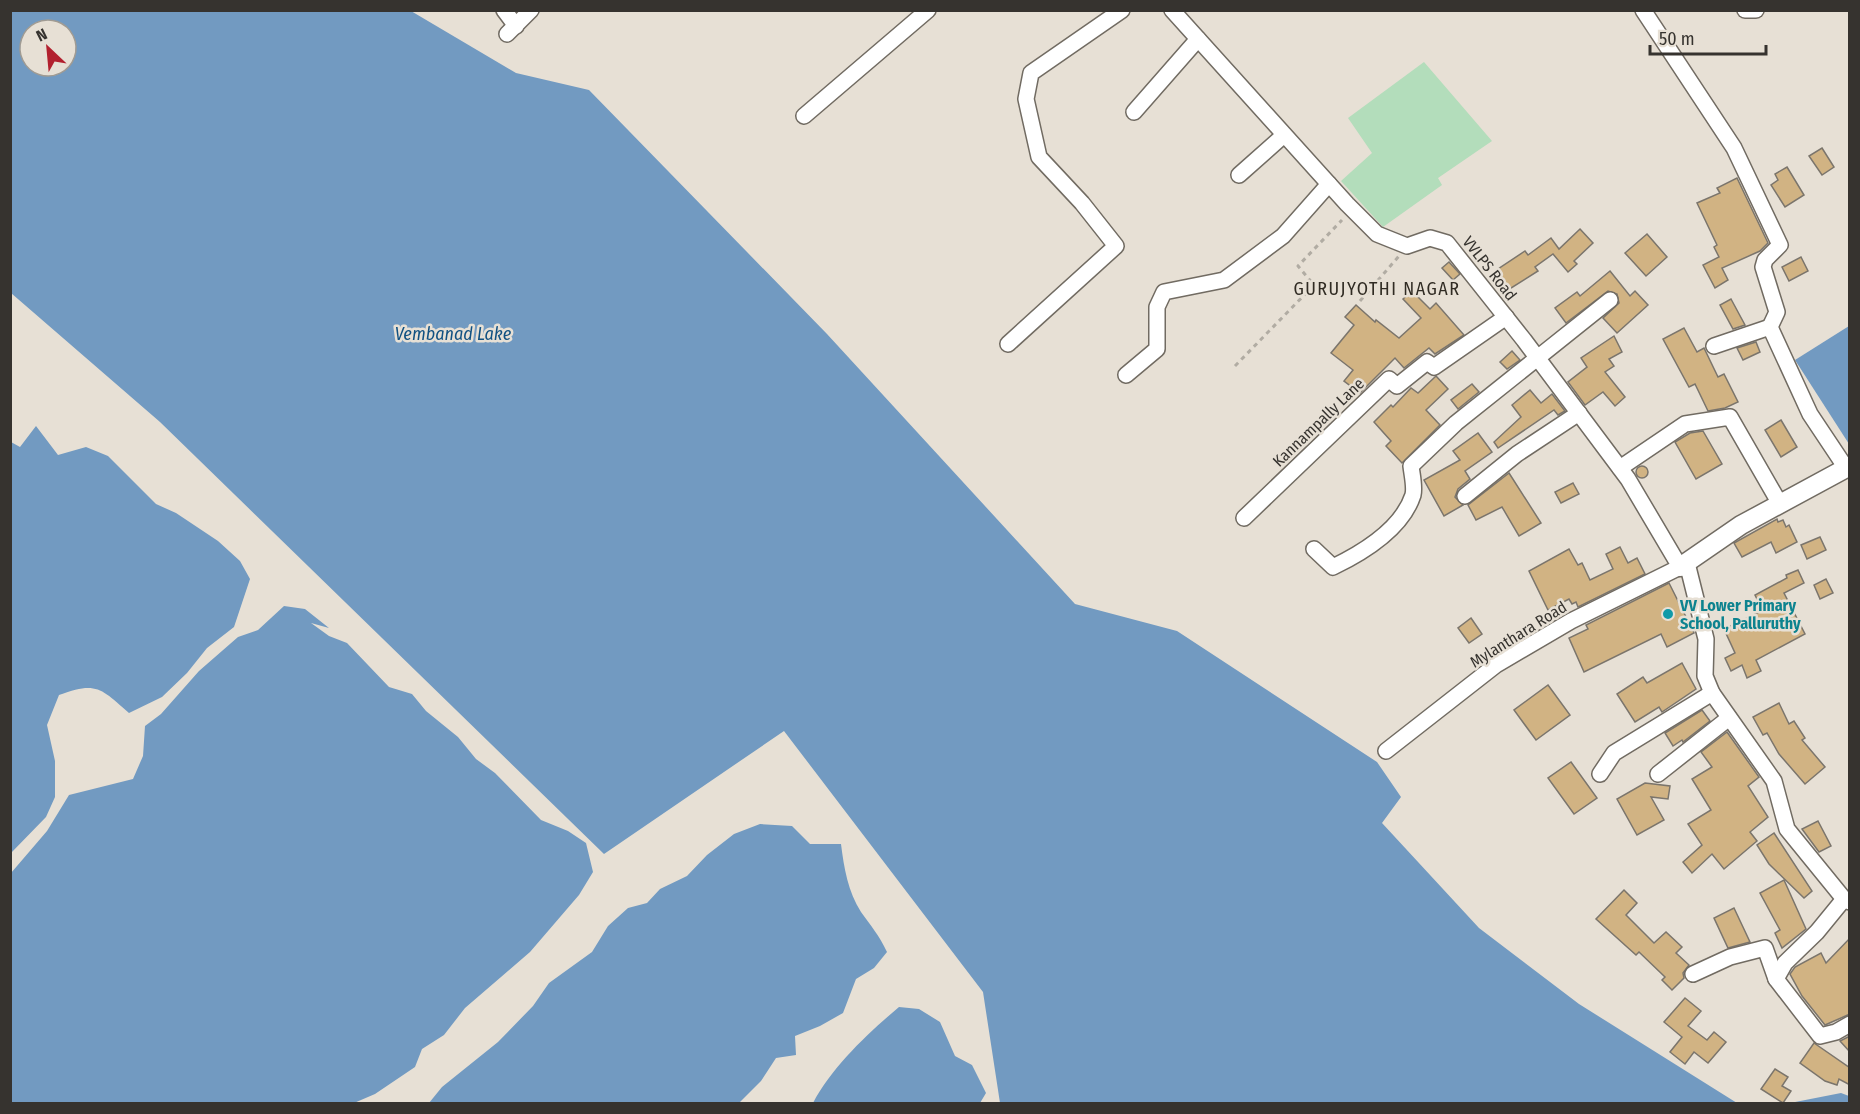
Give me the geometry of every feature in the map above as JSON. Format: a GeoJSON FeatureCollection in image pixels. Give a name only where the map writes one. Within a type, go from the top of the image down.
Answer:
{"type":"FeatureCollection","features":[{"type":"Feature","properties":{"kind":"street"},"geometry":{"type":"LineString","coordinates":[[504,10],[512,30],[531,10]]}},
{"type":"Feature","properties":{"kind":"street"},"geometry":{"type":"LineString","coordinates":[[804,116],[928,10]]}},
{"type":"Feature","properties":{"kind":"street"},"geometry":{"type":"LineString","coordinates":[[1008,344],[1116,246],[1082,203],[1039,157],[1026,99],[1031,73],[1122,10]]}},
{"type":"Feature","properties":{"kind":"street"},"geometry":{"type":"LineString","coordinates":[[1172,10],[1352,210],[1377,234],[1407,246]]}},
{"type":"Feature","properties":{"kind":"street"},"geometry":{"type":"LineString","coordinates":[[1643,10],[1734,148],[1780,244],[1765,260],[1763,267],[1777,312],[1770,327],[1714,345]]}},
{"type":"Feature","properties":{"kind":"street"},"geometry":{"type":"LineString","coordinates":[[1745,10],[1756,10]]}},
{"type":"Feature","properties":{"kind":"street"},"geometry":{"type":"LineString","coordinates":[[1134,112],[1198,39]]}},
{"type":"Feature","properties":{"kind":"street"},"geometry":{"type":"LineString","coordinates":[[1239,175],[1284,135]]}},
{"type":"Feature","properties":{"kind":"street"},"geometry":{"type":"LineString","coordinates":[[1126,375],[1157,349],[1157,307],[1164,292],[1224,280],[1282,236],[1329,184]]}},
{"type":"Feature","properties":{"kind":"street","name":"VVLPS Road"},"geometry":{"type":"LineString","coordinates":[[1407,246],[1430,238],[1448,243],[1539,359],[1620,468],[1684,565],[1706,639],[1705,676],[1712,693]]}},
{"type":"Feature","properties":{"kind":"street"},"geometry":{"type":"LineString","coordinates":[[1314,549],[1333,567],[1356,556],[1396,523],[1413,494],[1411,466],[1456,423],[1610,300]]}},
{"type":"Feature","properties":{"kind":"street","name":"Kannampally Lane"},"geometry":{"type":"LineString","coordinates":[[1244,518],[1389,379],[1398,386],[1427,362],[1434,367],[1506,317]]}},
{"type":"Feature","properties":{"kind":"street"},"geometry":{"type":"LineString","coordinates":[[1684,565],[1741,525],[1848,467],[1810,414],[1770,327]]}},
{"type":"Feature","properties":{"kind":"street"},"geometry":{"type":"LineString","coordinates":[[1465,496],[1517,454],[1579,412]]}},
{"type":"Feature","properties":{"kind":"street"},"geometry":{"type":"LineString","coordinates":[[1620,468],[1685,424],[1730,417],[1780,504]]}},
{"type":"Feature","properties":{"kind":"street","name":"Mylanthara Road"},"geometry":{"type":"LineString","coordinates":[[1386,751],[1496,665],[1571,621],[1684,565]]}},
{"type":"Feature","properties":{"kind":"street"},"geometry":{"type":"LineString","coordinates":[[1600,774],[1614,753],[1712,693],[1774,781],[1787,829],[1846,900],[1785,963],[1776,979]]}},
{"type":"Feature","properties":{"kind":"street"},"geometry":{"type":"LineString","coordinates":[[1658,774],[1730,718]]}},
{"type":"Feature","properties":{"kind":"street"},"geometry":{"type":"LineString","coordinates":[[1693,974],[1730,957],[1765,948],[1776,979],[1820,1036],[1836,1032],[1850,1024]]}},
{"type":"Feature","properties":{"kind":"path"},"geometry":{"type":"LineString","coordinates":[[1235,366],[1314,285],[1298,266],[1352,210]]}},
{"type":"Feature","properties":{"kind":"path"},"geometry":{"type":"LineString","coordinates":[[1360,301],[1407,246]]}},
{"type":"Feature","properties":{"kind":"green space"},"geometry":{"type":"Polygon","coordinates":[[[1424,62],[1492,141],[1438,178],[1442,185],[1383,227],[1341,181],[1372,153],[1348,118],[1424,62]]]}},
{"type":"Feature","properties":{"kind":"water","name":"Vembanad Lake"},"geometry":{"type":"Polygon","coordinates":[[[11,10],[411,11],[516,73],[589,90],[827,334],[1075,604],[1177,631],[1377,762],[1401,797],[1382,823],[1479,928],[1579,1004],[1737,1103],[1000,1103],[983,992],[784,731],[604,854],[160,422],[11,293],[11,10]]]}},
{"type":"Feature","properties":{"kind":"water"},"geometry":{"type":"Polygon","coordinates":[[[1849,326],[1849,444],[1795,360],[1849,326]]]}},
{"type":"Feature","properties":{"kind":"water"},"geometry":{"type":"Polygon","coordinates":[[[36,426],[58,455],[86,447],[108,456],[156,504],[176,513],[218,541],[240,561],[250,579],[234,627],[207,648],[187,673],[162,697],[129,713],[97,689],[82,688],[59,695],[47,725],[55,761],[55,797],[46,817],[11,853],[11,442],[20,447],[36,426]]]}},
{"type":"Feature","properties":{"kind":"water"},"geometry":{"type":"Polygon","coordinates":[[[284,606],[305,609],[329,628],[311,623],[329,636],[347,643],[389,687],[412,694],[426,711],[458,737],[476,759],[495,773],[541,820],[568,831],[586,843],[593,872],[579,895],[530,952],[465,1008],[444,1035],[422,1049],[415,1067],[375,1094],[354,1103],[11,1103],[11,873],[47,831],[69,795],[133,779],[143,756],[145,726],[161,714],[199,671],[238,637],[258,630],[284,606]]]}},
{"type":"Feature","properties":{"kind":"water"},"geometry":{"type":"Polygon","coordinates":[[[760,824],[792,826],[810,844],[841,844],[845,871],[853,896],[887,952],[874,968],[856,979],[843,1013],[795,1036],[796,1055],[776,1058],[761,1081],[739,1103],[429,1103],[442,1087],[498,1042],[533,1006],[549,983],[592,952],[608,926],[628,908],[647,903],[660,889],[687,876],[707,855],[734,834],[760,824]]]}},
{"type":"Feature","properties":{"kind":"water"},"geometry":{"type":"Polygon","coordinates":[[[899,1007],[919,1009],[940,1022],[955,1056],[972,1065],[986,1093],[980,1103],[813,1103],[830,1076],[852,1051],[899,1007]]]}},
{"type":"Feature","properties":{"kind":"water"},"geometry":{"type":"Polygon","coordinates":[[[1841,1093],[1849,1096],[1849,1103],[1790,1103],[1841,1093]]]}},
{"type":"Feature","properties":{"kind":"building"},"geometry":{"type":"Polygon","coordinates":[[[1822,148],[1834,167],[1822,175],[1809,156],[1822,148]]]}},
{"type":"Feature","properties":{"kind":"building"},"geometry":{"type":"Polygon","coordinates":[[[1787,167],[1804,195],[1785,207],[1771,185],[1778,180],[1775,174],[1787,167]]]}},
{"type":"Feature","properties":{"kind":"building"},"geometry":{"type":"Polygon","coordinates":[[[1737,178],[1768,243],[1760,251],[1722,268],[1728,280],[1715,288],[1703,265],[1719,257],[1714,247],[1717,245],[1697,203],[1720,193],[1717,188],[1737,178]]]}},
{"type":"Feature","properties":{"kind":"building"},"geometry":{"type":"Polygon","coordinates":[[[1580,229],[1593,243],[1574,261],[1577,264],[1568,272],[1553,254],[1535,267],[1538,271],[1508,290],[1495,271],[1525,251],[1528,255],[1551,238],[1559,249],[1580,229]]]}},
{"type":"Feature","properties":{"kind":"building"},"geometry":{"type":"Polygon","coordinates":[[[1647,234],[1667,257],[1646,276],[1625,253],[1647,234]]]}},
{"type":"Feature","properties":{"kind":"building"},"geometry":{"type":"Polygon","coordinates":[[[1801,257],[1808,271],[1789,281],[1782,267],[1801,257]]]}},
{"type":"Feature","properties":{"kind":"building"},"geometry":{"type":"Polygon","coordinates":[[[1449,262],[1460,274],[1453,280],[1442,268],[1449,262]]]}},
{"type":"Feature","properties":{"kind":"building"},"geometry":{"type":"Polygon","coordinates":[[[1610,271],[1630,296],[1635,291],[1648,305],[1617,333],[1603,318],[1619,303],[1617,294],[1608,291],[1566,323],[1555,308],[1577,292],[1580,296],[1610,271]]]}},
{"type":"Feature","properties":{"kind":"building"},"geometry":{"type":"Polygon","coordinates":[[[1412,291],[1430,309],[1436,303],[1464,335],[1435,354],[1429,348],[1404,368],[1395,358],[1360,393],[1344,381],[1353,370],[1331,353],[1354,325],[1345,317],[1356,305],[1375,322],[1376,320],[1399,338],[1421,318],[1403,299],[1412,291]]]}},
{"type":"Feature","properties":{"kind":"building"},"geometry":{"type":"Polygon","coordinates":[[[1731,299],[1745,325],[1733,329],[1720,305],[1731,299]]]}},
{"type":"Feature","properties":{"kind":"building"},"geometry":{"type":"Polygon","coordinates":[[[1684,328],[1697,352],[1704,348],[1718,377],[1724,374],[1738,402],[1725,408],[1708,411],[1695,384],[1689,387],[1663,339],[1684,328]]]}},
{"type":"Feature","properties":{"kind":"building"},"geometry":{"type":"Polygon","coordinates":[[[1614,336],[1622,352],[1609,359],[1614,366],[1605,372],[1625,397],[1615,406],[1603,392],[1585,405],[1568,382],[1587,367],[1581,358],[1614,336]]]}},
{"type":"Feature","properties":{"kind":"building"},"geometry":{"type":"Polygon","coordinates":[[[1756,342],[1760,352],[1743,360],[1737,348],[1756,342]]]}},
{"type":"Feature","properties":{"kind":"building"},"geometry":{"type":"Polygon","coordinates":[[[1512,351],[1520,360],[1507,369],[1500,362],[1512,351]]]}},
{"type":"Feature","properties":{"kind":"building"},"geometry":{"type":"Polygon","coordinates":[[[1436,376],[1448,389],[1426,410],[1440,425],[1402,463],[1386,446],[1391,441],[1374,422],[1391,405],[1393,407],[1411,388],[1418,393],[1436,376]]]}},
{"type":"Feature","properties":{"kind":"building"},"geometry":{"type":"Polygon","coordinates":[[[1472,384],[1479,392],[1458,409],[1451,400],[1472,384]]]}},
{"type":"Feature","properties":{"kind":"building"},"geometry":{"type":"Polygon","coordinates":[[[1530,390],[1541,403],[1552,394],[1565,411],[1558,415],[1554,410],[1498,448],[1494,442],[1521,417],[1512,405],[1530,390]]]}},
{"type":"Feature","properties":{"kind":"building"},"geometry":{"type":"Polygon","coordinates":[[[1781,420],[1797,447],[1781,457],[1765,430],[1781,420]]]}},
{"type":"Feature","properties":{"kind":"building"},"geometry":{"type":"Polygon","coordinates":[[[1703,431],[1722,464],[1696,479],[1675,442],[1690,433],[1703,431]]]}},
{"type":"Feature","properties":{"kind":"building"},"geometry":{"type":"Polygon","coordinates":[[[1478,433],[1492,452],[1465,471],[1470,479],[1458,489],[1455,497],[1463,505],[1444,516],[1424,480],[1460,460],[1453,451],[1478,433]]]}},
{"type":"Feature","properties":{"kind":"building"},"geometry":{"type":"Polygon","coordinates":[[[1644,466],[1648,472],[1644,478],[1640,478],[1636,470],[1644,466]]]}},
{"type":"Feature","properties":{"kind":"building"},"geometry":{"type":"Polygon","coordinates":[[[1509,473],[1541,523],[1519,536],[1502,507],[1476,520],[1468,505],[1509,473]]]}},
{"type":"Feature","properties":{"kind":"building"},"geometry":{"type":"Polygon","coordinates":[[[1573,483],[1579,494],[1561,503],[1555,492],[1573,483]]]}},
{"type":"Feature","properties":{"kind":"building"},"geometry":{"type":"Polygon","coordinates":[[[1777,519],[1778,522],[1783,520],[1786,527],[1789,525],[1797,542],[1776,553],[1771,542],[1742,557],[1734,543],[1777,519]]]}},
{"type":"Feature","properties":{"kind":"building"},"geometry":{"type":"Polygon","coordinates":[[[1820,537],[1826,550],[1807,559],[1801,545],[1820,537]]]}},
{"type":"Feature","properties":{"kind":"building"},"geometry":{"type":"Polygon","coordinates":[[[1620,547],[1628,563],[1637,558],[1645,574],[1578,607],[1576,602],[1572,604],[1569,599],[1548,610],[1529,571],[1569,549],[1578,565],[1582,563],[1590,580],[1613,569],[1606,554],[1620,547]]]}},
{"type":"Feature","properties":{"kind":"building"},"geometry":{"type":"Polygon","coordinates":[[[1798,570],[1804,583],[1784,593],[1805,634],[1756,660],[1761,671],[1747,678],[1742,665],[1731,671],[1725,658],[1735,653],[1724,629],[1766,609],[1763,603],[1760,605],[1755,595],[1798,570]]]}},
{"type":"Feature","properties":{"kind":"building"},"geometry":{"type":"Polygon","coordinates":[[[1826,579],[1833,593],[1820,599],[1814,585],[1826,579]]]}},
{"type":"Feature","properties":{"kind":"building"},"geometry":{"type":"Polygon","coordinates":[[[1669,583],[1694,633],[1667,647],[1661,634],[1584,672],[1569,638],[1588,629],[1586,625],[1669,583]]]}},
{"type":"Feature","properties":{"kind":"building"},"geometry":{"type":"Polygon","coordinates":[[[1471,618],[1482,634],[1469,643],[1458,628],[1471,618]]]}},
{"type":"Feature","properties":{"kind":"building"},"geometry":{"type":"Polygon","coordinates":[[[1682,663],[1696,689],[1662,712],[1659,707],[1635,722],[1617,694],[1643,677],[1647,683],[1682,663]]]}},
{"type":"Feature","properties":{"kind":"building"},"geometry":{"type":"Polygon","coordinates":[[[1548,685],[1570,715],[1536,740],[1514,710],[1548,685]]]}},
{"type":"Feature","properties":{"kind":"building"},"geometry":{"type":"Polygon","coordinates":[[[1779,703],[1789,724],[1794,721],[1805,738],[1802,740],[1825,767],[1805,784],[1779,754],[1767,733],[1763,735],[1753,717],[1779,703]]]}},
{"type":"Feature","properties":{"kind":"building"},"geometry":{"type":"Polygon","coordinates":[[[1702,710],[1710,721],[1683,742],[1682,740],[1673,746],[1665,733],[1702,710]]]}},
{"type":"Feature","properties":{"kind":"building"},"geometry":{"type":"Polygon","coordinates":[[[1727,732],[1759,777],[1748,786],[1768,817],[1750,832],[1757,841],[1724,869],[1712,854],[1692,873],[1683,862],[1702,845],[1688,824],[1711,810],[1692,779],[1712,767],[1701,752],[1727,732]]]}},
{"type":"Feature","properties":{"kind":"building"},"geometry":{"type":"Polygon","coordinates":[[[1571,762],[1597,798],[1574,814],[1548,778],[1571,762]]]}},
{"type":"Feature","properties":{"kind":"building"},"geometry":{"type":"Polygon","coordinates":[[[1645,783],[1670,786],[1668,799],[1651,797],[1664,820],[1637,835],[1617,799],[1645,783]]]}},
{"type":"Feature","properties":{"kind":"building"},"geometry":{"type":"Polygon","coordinates":[[[1818,821],[1831,846],[1819,852],[1802,829],[1818,821]]]}},
{"type":"Feature","properties":{"kind":"building"},"geometry":{"type":"Polygon","coordinates":[[[1774,833],[1812,891],[1804,898],[1769,864],[1757,845],[1774,833]]]}},
{"type":"Feature","properties":{"kind":"building"},"geometry":{"type":"Polygon","coordinates":[[[1784,880],[1806,929],[1782,948],[1775,933],[1780,930],[1760,893],[1784,880]]]}},
{"type":"Feature","properties":{"kind":"building"},"geometry":{"type":"Polygon","coordinates":[[[1624,890],[1637,903],[1626,915],[1654,943],[1666,932],[1682,947],[1676,953],[1689,965],[1683,973],[1684,978],[1672,990],[1662,980],[1665,977],[1639,952],[1636,955],[1596,919],[1624,890]]]}},
{"type":"Feature","properties":{"kind":"building"},"geometry":{"type":"Polygon","coordinates":[[[1734,908],[1750,942],[1728,948],[1714,918],[1734,908]]]}},
{"type":"Feature","properties":{"kind":"building"},"geometry":{"type":"Polygon","coordinates":[[[1850,938],[1850,1014],[1825,1025],[1802,996],[1790,974],[1795,967],[1821,953],[1826,963],[1850,938]]]}},
{"type":"Feature","properties":{"kind":"building"},"geometry":{"type":"Polygon","coordinates":[[[1685,998],[1701,1011],[1688,1026],[1707,1040],[1714,1032],[1726,1042],[1708,1063],[1694,1052],[1685,1064],[1670,1052],[1682,1037],[1664,1022],[1685,998]]]}},
{"type":"Feature","properties":{"kind":"building"},"geometry":{"type":"Polygon","coordinates":[[[1850,1036],[1850,1052],[1840,1041],[1850,1036]]]}},
{"type":"Feature","properties":{"kind":"building"},"geometry":{"type":"Polygon","coordinates":[[[1814,1043],[1850,1068],[1850,1085],[1839,1079],[1837,1085],[1825,1081],[1800,1063],[1814,1043]]]}},
{"type":"Feature","properties":{"kind":"building"},"geometry":{"type":"Polygon","coordinates":[[[1775,1069],[1788,1077],[1782,1086],[1791,1091],[1783,1103],[1761,1089],[1775,1069]]]}},
{"type":"Feature","properties":{"kind":"place","name":"VV Lower Primary School, Palluruthy"},"geometry":{"type":"Point","coordinates":[1668,614]}},
{"type":"Feature","properties":{"kind":"district","name":"GURUJYOTHI NAGAR"},"geometry":{"type":"Point","coordinates":[1377,289]}}]}
